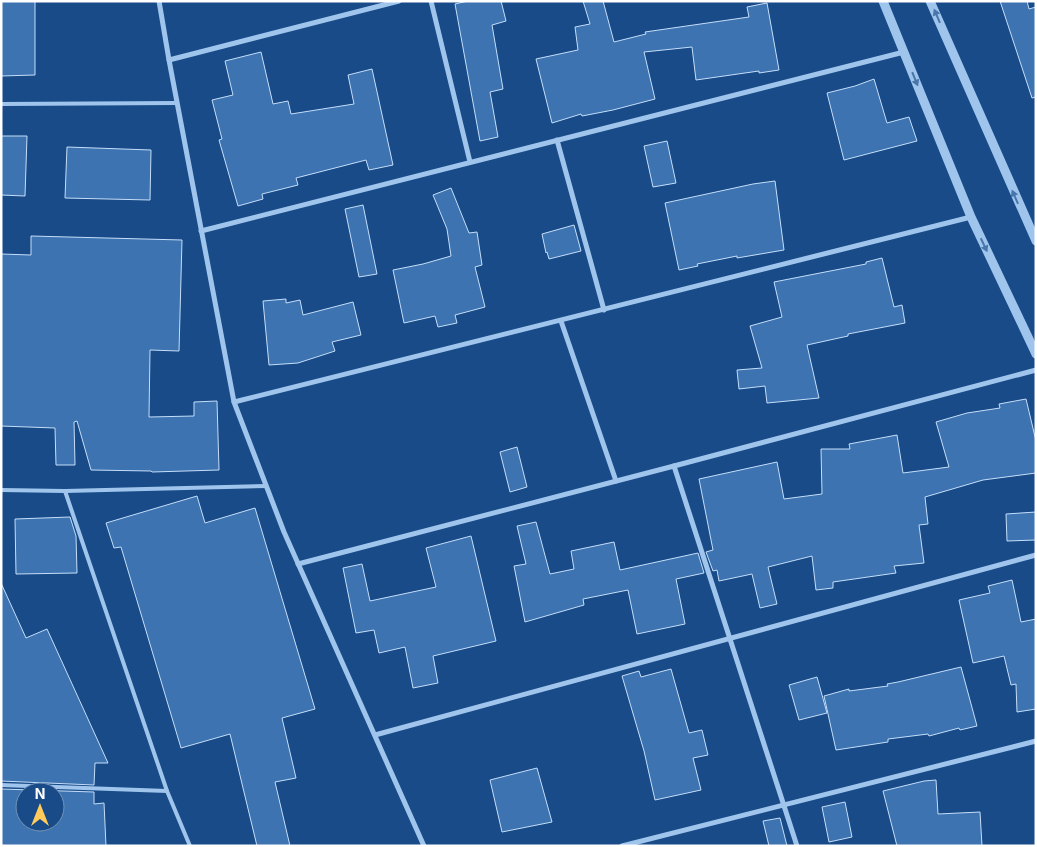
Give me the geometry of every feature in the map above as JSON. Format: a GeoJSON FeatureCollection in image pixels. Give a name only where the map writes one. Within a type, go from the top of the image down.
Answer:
{"type":"FeatureCollection","features":[{"type":"Feature","properties":{"kind":"street"},"geometry":{"type":"LineString","coordinates":[[159,1],[234,402],[284,532],[424,846]]}},
{"type":"Feature","properties":{"kind":"street"},"geometry":{"type":"LineString","coordinates":[[169,60],[399,1]]}},
{"type":"Feature","properties":{"kind":"street"},"geometry":{"type":"LineString","coordinates":[[431,1],[470,162]]}},
{"type":"Feature","properties":{"kind":"street"},"geometry":{"type":"LineString","coordinates":[[883,1],[971,217],[1036,354]]}},
{"type":"Feature","properties":{"kind":"street"},"geometry":{"type":"LineString","coordinates":[[930,1],[1036,241]]}},
{"type":"Feature","properties":{"kind":"street"},"geometry":{"type":"LineString","coordinates":[[201,230],[904,52]]}},
{"type":"Feature","properties":{"kind":"street"},"geometry":{"type":"LineString","coordinates":[[557,140],[604,310]]}},
{"type":"Feature","properties":{"kind":"street"},"geometry":{"type":"LineString","coordinates":[[234,402],[971,217]]}},
{"type":"Feature","properties":{"kind":"street"},"geometry":{"type":"LineString","coordinates":[[561,321],[616,481]]}},
{"type":"Feature","properties":{"kind":"street"},"geometry":{"type":"LineString","coordinates":[[298,564],[1036,370]]}},
{"type":"Feature","properties":{"kind":"street"},"geometry":{"type":"LineString","coordinates":[[674,466],[797,846]]}},
{"type":"Feature","properties":{"kind":"street"},"geometry":{"type":"LineString","coordinates":[[375,735],[1036,555]]}},
{"type":"Feature","properties":{"kind":"street"},"geometry":{"type":"LineString","coordinates":[[622,846],[1036,741]]}},
{"type":"Feature","properties":{"kind":"lane"},"geometry":{"type":"LineString","coordinates":[[1,104],[177,103]]}},
{"type":"Feature","properties":{"kind":"lane"},"geometry":{"type":"LineString","coordinates":[[1,490],[65,491],[266,486]]}},
{"type":"Feature","properties":{"kind":"lane"},"geometry":{"type":"LineString","coordinates":[[65,491],[167,791],[190,846]]}},
{"type":"Feature","properties":{"kind":"lane"},"geometry":{"type":"LineString","coordinates":[[1,785],[167,791]]}},
{"type":"Feature","properties":{"kind":"building"},"geometry":{"type":"Polygon","coordinates":[[[1,1],[35,1],[35,75],[1,76],[1,1]]]}},
{"type":"Feature","properties":{"kind":"building"},"geometry":{"type":"Polygon","coordinates":[[[468,1],[501,1],[506,21],[492,25],[503,89],[490,92],[498,137],[480,141],[455,4],[468,1]]]}},
{"type":"Feature","properties":{"kind":"building"},"geometry":{"type":"Polygon","coordinates":[[[583,1],[603,1],[614,42],[646,34],[645,32],[749,17],[747,7],[767,3],[779,70],[696,80],[692,47],[644,52],[655,99],[613,110],[582,116],[581,114],[552,123],[536,59],[578,50],[575,27],[590,24],[583,1]]]}},
{"type":"Feature","properties":{"kind":"building"},"geometry":{"type":"Polygon","coordinates":[[[1000,1],[1027,1],[1029,9],[1036,7],[1036,97],[1032,98],[1000,1]]]}},
{"type":"Feature","properties":{"kind":"building"},"geometry":{"type":"Polygon","coordinates":[[[261,52],[273,104],[288,101],[291,114],[354,104],[348,75],[372,69],[393,165],[369,170],[366,160],[296,178],[298,185],[262,194],[263,199],[238,206],[219,140],[222,139],[212,100],[233,95],[225,61],[261,52]]]}},
{"type":"Feature","properties":{"kind":"building"},"geometry":{"type":"Polygon","coordinates":[[[874,79],[887,123],[909,117],[917,141],[844,160],[827,93],[874,79]]]}},
{"type":"Feature","properties":{"kind":"building"},"geometry":{"type":"Polygon","coordinates":[[[1,136],[27,136],[25,196],[1,195],[1,136]]]}},
{"type":"Feature","properties":{"kind":"building"},"geometry":{"type":"Polygon","coordinates":[[[667,141],[676,183],[653,187],[644,146],[667,141]]]}},
{"type":"Feature","properties":{"kind":"building"},"geometry":{"type":"Polygon","coordinates":[[[67,147],[151,150],[150,200],[65,198],[67,147]]]}},
{"type":"Feature","properties":{"kind":"building"},"geometry":{"type":"Polygon","coordinates":[[[775,181],[784,250],[737,258],[737,256],[697,264],[698,266],[679,270],[665,203],[775,181]]]}},
{"type":"Feature","properties":{"kind":"building"},"geometry":{"type":"Polygon","coordinates":[[[451,188],[469,233],[477,232],[482,265],[475,267],[485,307],[455,315],[457,323],[438,327],[435,316],[404,323],[393,270],[451,256],[447,229],[433,195],[451,188]]]}},
{"type":"Feature","properties":{"kind":"building"},"geometry":{"type":"Polygon","coordinates":[[[363,205],[377,274],[359,277],[345,209],[363,205]]]}},
{"type":"Feature","properties":{"kind":"building"},"geometry":{"type":"Polygon","coordinates":[[[574,225],[581,251],[549,259],[542,234],[574,225]]]}},
{"type":"Feature","properties":{"kind":"building"},"geometry":{"type":"Polygon","coordinates":[[[31,236],[182,240],[179,351],[150,350],[149,417],[194,416],[194,402],[217,401],[219,470],[152,472],[91,470],[77,421],[74,422],[75,465],[56,465],[55,428],[1,426],[1,254],[31,255],[31,236]]]}},
{"type":"Feature","properties":{"kind":"building"},"geometry":{"type":"Polygon","coordinates":[[[882,258],[894,307],[902,305],[905,323],[848,334],[848,336],[807,345],[819,398],[767,403],[765,386],[739,389],[737,370],[762,368],[750,326],[782,317],[774,282],[866,264],[866,262],[882,258]]]}},
{"type":"Feature","properties":{"kind":"building"},"geometry":{"type":"Polygon","coordinates":[[[286,299],[286,303],[300,300],[303,315],[353,302],[361,335],[332,342],[335,351],[298,363],[269,365],[263,301],[286,299]]]}},
{"type":"Feature","properties":{"kind":"building"},"geometry":{"type":"Polygon","coordinates":[[[1026,399],[1036,441],[1036,473],[983,480],[925,497],[928,524],[919,525],[924,563],[894,566],[896,573],[833,582],[833,588],[816,590],[812,556],[768,567],[777,604],[760,608],[752,574],[719,581],[717,570],[713,571],[706,552],[713,550],[699,479],[777,462],[784,499],[822,494],[821,449],[850,449],[849,444],[897,435],[903,473],[949,467],[936,422],[967,413],[1000,408],[999,404],[1026,399]]]}},
{"type":"Feature","properties":{"kind":"building"},"geometry":{"type":"Polygon","coordinates":[[[517,447],[527,487],[510,492],[500,452],[517,447]]]}},
{"type":"Feature","properties":{"kind":"building"},"geometry":{"type":"Polygon","coordinates":[[[197,496],[205,523],[255,508],[315,709],[282,718],[296,778],[275,782],[290,846],[257,846],[230,734],[181,748],[121,547],[114,548],[106,523],[197,496]]]}},
{"type":"Feature","properties":{"kind":"building"},"geometry":{"type":"Polygon","coordinates":[[[1036,512],[1036,540],[1007,541],[1006,514],[1036,512]]]}},
{"type":"Feature","properties":{"kind":"building"},"geometry":{"type":"Polygon","coordinates":[[[70,517],[76,536],[77,573],[16,574],[15,519],[70,517]]]}},
{"type":"Feature","properties":{"kind":"building"},"geometry":{"type":"Polygon","coordinates":[[[536,522],[550,574],[574,569],[571,551],[614,542],[620,570],[698,553],[704,573],[676,579],[685,624],[637,634],[628,590],[583,599],[584,605],[525,622],[514,566],[526,564],[517,526],[536,522]]]}},
{"type":"Feature","properties":{"kind":"building"},"geometry":{"type":"Polygon","coordinates":[[[471,536],[496,641],[433,656],[438,683],[413,688],[405,647],[379,653],[374,630],[356,633],[343,568],[362,564],[370,601],[436,587],[426,548],[471,536]]]}},
{"type":"Feature","properties":{"kind":"building"},"geometry":{"type":"Polygon","coordinates":[[[1012,580],[1021,622],[1036,619],[1036,709],[1017,712],[1016,684],[1011,685],[1004,656],[973,663],[959,600],[990,593],[988,586],[1012,580]]]}},
{"type":"Feature","properties":{"kind":"building"},"geometry":{"type":"Polygon","coordinates":[[[1,583],[26,638],[47,629],[108,763],[95,763],[94,785],[65,784],[65,782],[1,781],[1,583]]]}},
{"type":"Feature","properties":{"kind":"building"},"geometry":{"type":"Polygon","coordinates":[[[961,667],[977,726],[960,730],[959,728],[929,736],[928,734],[888,739],[888,742],[836,750],[824,696],[849,689],[849,691],[888,686],[887,684],[961,667]]]}},
{"type":"Feature","properties":{"kind":"building"},"geometry":{"type":"Polygon","coordinates":[[[671,669],[689,733],[702,730],[708,755],[693,758],[701,790],[655,800],[644,751],[622,676],[639,671],[641,677],[671,669]]]}},
{"type":"Feature","properties":{"kind":"building"},"geometry":{"type":"Polygon","coordinates":[[[817,677],[827,713],[799,720],[789,685],[817,677]]]}},
{"type":"Feature","properties":{"kind":"building"},"geometry":{"type":"Polygon","coordinates":[[[537,768],[552,822],[502,832],[490,780],[537,768]]]}},
{"type":"Feature","properties":{"kind":"building"},"geometry":{"type":"Polygon","coordinates":[[[936,780],[938,814],[980,812],[982,846],[897,846],[883,791],[936,780]]]}},
{"type":"Feature","properties":{"kind":"building"},"geometry":{"type":"Polygon","coordinates":[[[1,789],[15,789],[15,832],[65,832],[65,791],[94,792],[94,804],[104,803],[106,846],[1,846],[1,789]]]}},
{"type":"Feature","properties":{"kind":"building"},"geometry":{"type":"Polygon","coordinates":[[[845,802],[852,837],[829,842],[822,807],[845,802]]]}},
{"type":"Feature","properties":{"kind":"building"},"geometry":{"type":"Polygon","coordinates":[[[780,818],[787,846],[769,846],[763,821],[780,818]]]}}]}
